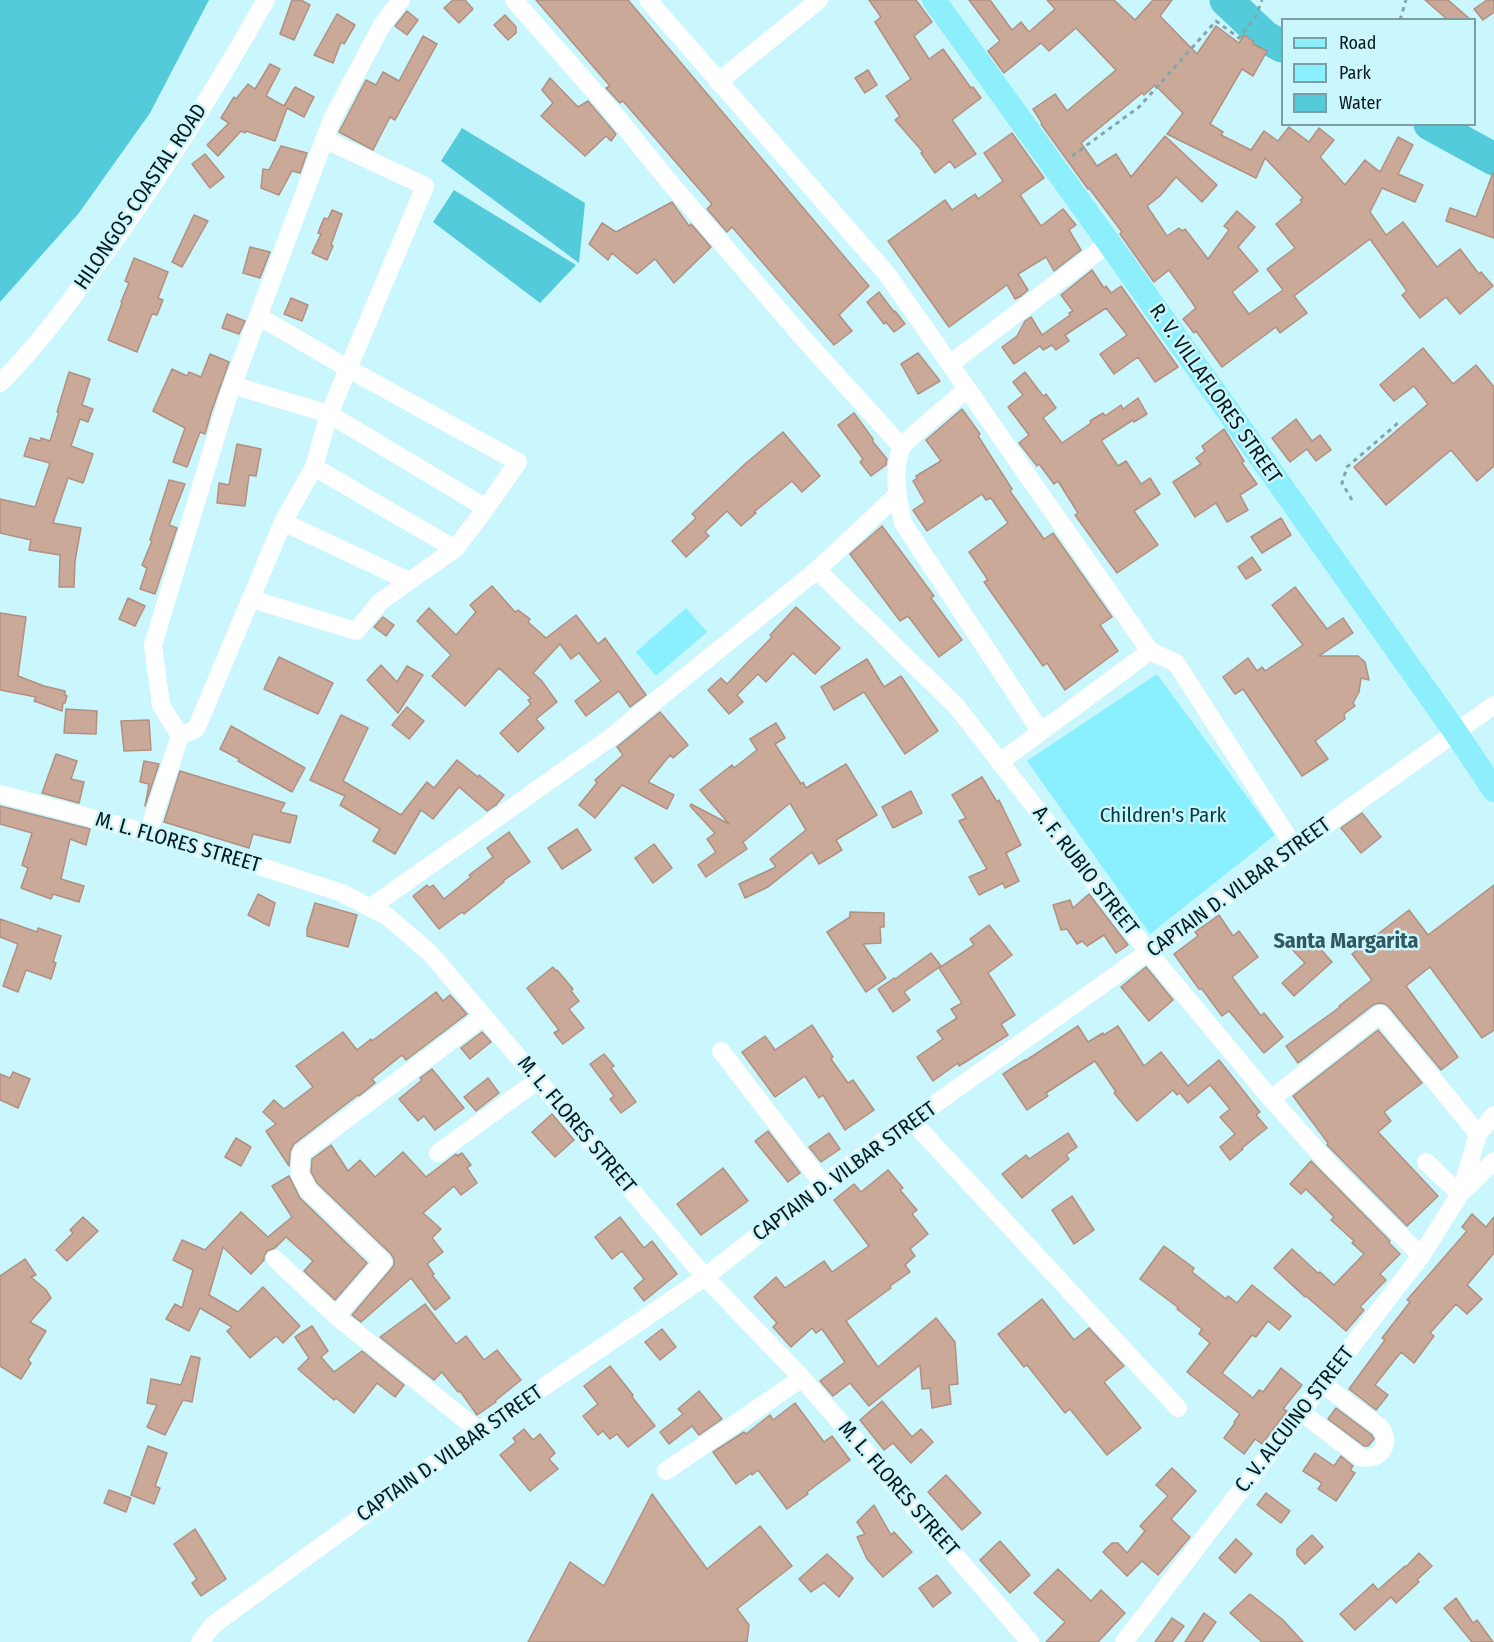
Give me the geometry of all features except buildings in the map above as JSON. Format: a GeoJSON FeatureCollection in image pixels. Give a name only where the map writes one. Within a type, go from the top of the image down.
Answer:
{"type":"FeatureCollection","features":[{"type":"Feature","properties":{"kind":"main road","name":"R. V. VILLAFLORES STREET"},"geometry":{"type":"LineString","coordinates":[[933,0],[1456,733],[1494,790]]}},
{"type":"Feature","properties":{"kind":"street","name":"HILONGOS COASTAL ROAD"},"geometry":{"type":"LineString","coordinates":[[0,383],[18,365],[74,296],[120,233],[168,161],[266,0]]}},
{"type":"Feature","properties":{"kind":"street"},"geometry":{"type":"LineString","coordinates":[[180,736],[161,705],[153,645],[232,385],[332,119],[382,25],[401,0]]}},
{"type":"Feature","properties":{"kind":"street"},"geometry":{"type":"LineString","coordinates":[[514,0],[616,116],[803,338],[901,446]]}},
{"type":"Feature","properties":{"kind":"street"},"geometry":{"type":"LineString","coordinates":[[648,0],[887,274],[1150,651],[1176,663],[1295,848]]}},
{"type":"Feature","properties":{"kind":"street"},"geometry":{"type":"LineString","coordinates":[[718,82],[819,0]]}},
{"type":"Feature","properties":{"kind":"street"},"geometry":{"type":"LineString","coordinates":[[148,833],[180,736],[196,729],[283,522],[314,467],[329,414],[425,186],[324,140]]}},
{"type":"Feature","properties":{"kind":"street"},"geometry":{"type":"LineString","coordinates":[[950,364],[1108,243]]}},
{"type":"Feature","properties":{"kind":"street"},"geometry":{"type":"LineString","coordinates":[[251,598],[356,631],[381,601],[455,549],[518,462],[258,316]]}},
{"type":"Feature","properties":{"kind":"street"},"geometry":{"type":"LineString","coordinates":[[232,385],[329,414],[486,508]]}},
{"type":"Feature","properties":{"kind":"street"},"geometry":{"type":"LineString","coordinates":[[967,389],[901,446],[896,472],[897,495],[903,523],[1041,732]]}},
{"type":"Feature","properties":{"kind":"street"},"geometry":{"type":"LineString","coordinates":[[314,467],[455,549]]}},
{"type":"Feature","properties":{"kind":"street"},"geometry":{"type":"LineString","coordinates":[[371,907],[610,738],[817,570],[897,495]]}},
{"type":"Feature","properties":{"kind":"street"},"geometry":{"type":"LineString","coordinates":[[283,522],[409,581]]}},
{"type":"Feature","properties":{"kind":"street","name":"A. F. RUBIO STREET"},"geometry":{"type":"LineString","coordinates":[[817,570],[957,707],[1149,953],[1271,1099],[1332,1167],[1421,1256]]}},
{"type":"Feature","properties":{"kind":"street"},"geometry":{"type":"LineString","coordinates":[[1000,762],[1150,651]]}},
{"type":"Feature","properties":{"kind":"street","name":"CAPTAIN D. VILBAR STREET"},"geometry":{"type":"LineString","coordinates":[[200,1642],[213,1625],[479,1431],[705,1277],[823,1184],[1494,705]]}},
{"type":"Feature","properties":{"kind":"street","name":"M. L. FLORES STREET"},"geometry":{"type":"LineString","coordinates":[[0,794],[148,833],[253,864],[342,893],[387,917],[430,954],[705,1277],[802,1378],[1030,1642]]}},
{"type":"Feature","properties":{"kind":"street"},"geometry":{"type":"LineString","coordinates":[[1271,1099],[1380,1014],[1478,1134]]}},
{"type":"Feature","properties":{"kind":"street"},"geometry":{"type":"LineString","coordinates":[[336,1316],[383,1262],[308,1190],[300,1174],[301,1153],[484,1016]]}},
{"type":"Feature","properties":{"kind":"street"},"geometry":{"type":"LineString","coordinates":[[722,1051],[823,1184]]}},
{"type":"Feature","properties":{"kind":"street"},"geometry":{"type":"LineString","coordinates":[[438,1153],[538,1080]]}},
{"type":"Feature","properties":{"kind":"street","name":"C. V. ALCUINO STREET"},"geometry":{"type":"LineString","coordinates":[[1460,1194],[1478,1134],[1494,1115]]}},
{"type":"Feature","properties":{"kind":"street"},"geometry":{"type":"LineString","coordinates":[[912,1121],[1178,1408]]}},
{"type":"Feature","properties":{"kind":"street","name":"C. V. ALCUINO STREET"},"geometry":{"type":"LineString","coordinates":[[1124,1642],[1421,1256],[1460,1194],[1494,1161]]}},
{"type":"Feature","properties":{"kind":"street"},"geometry":{"type":"LineString","coordinates":[[1426,1162],[1460,1194]]}},
{"type":"Feature","properties":{"kind":"street"},"geometry":{"type":"LineString","coordinates":[[275,1259],[336,1316],[479,1431]]}},
{"type":"Feature","properties":{"kind":"street"},"geometry":{"type":"LineString","coordinates":[[666,1470],[802,1378]]}},
{"type":"Feature","properties":{"kind":"street"},"geometry":{"type":"LineString","coordinates":[[1301,1412],[1360,1457],[1373,1458],[1383,1450],[1386,1439],[1381,1428],[1323,1384]]}},
{"type":"Feature","properties":{"kind":"path"},"geometry":{"type":"LineString","coordinates":[[1055,169],[1139,108],[1216,21],[1239,38],[1256,16],[1262,0]]}},
{"type":"Feature","properties":{"kind":"path"},"geometry":{"type":"LineString","coordinates":[[1401,18],[1406,0]]}},
{"type":"Feature","properties":{"kind":"path"},"geometry":{"type":"LineString","coordinates":[[1352,500],[1342,483],[1347,467],[1398,423]]}},
{"type":"Feature","properties":{"kind":"green space"},"geometry":{"type":"Polygon","coordinates":[[[686,608],[707,632],[656,676],[636,652],[686,608]]]}},
{"type":"Feature","properties":{"kind":"green space","name":"Children's Park"},"geometry":{"type":"Polygon","coordinates":[[[1157,674],[1275,835],[1150,934],[1027,761],[1157,674]]]}},
{"type":"Feature","properties":{"kind":"water"},"geometry":{"type":"Polygon","coordinates":[[[0,0],[209,0],[150,113],[79,213],[0,302],[0,0]]]}},
{"type":"Feature","properties":{"kind":"water"},"geometry":{"type":"Polygon","coordinates":[[[462,128],[585,203],[579,263],[441,161],[462,128]]]}},
{"type":"Feature","properties":{"kind":"water"},"geometry":{"type":"Polygon","coordinates":[[[454,190],[576,265],[540,303],[433,222],[454,190]]]}},
{"type":"Feature","properties":{"kind":"waterway"},"geometry":{"type":"LineString","coordinates":[[1226,0],[1265,37],[1281,45]]}},
{"type":"Feature","properties":{"kind":"waterway"},"geometry":{"type":"LineString","coordinates":[[1434,126],[1494,159]]}},
{"type":"Feature","properties":{"kind":"district","name":"Santa Margarita"},"geometry":{"type":"Point","coordinates":[1346,942]}}]}
